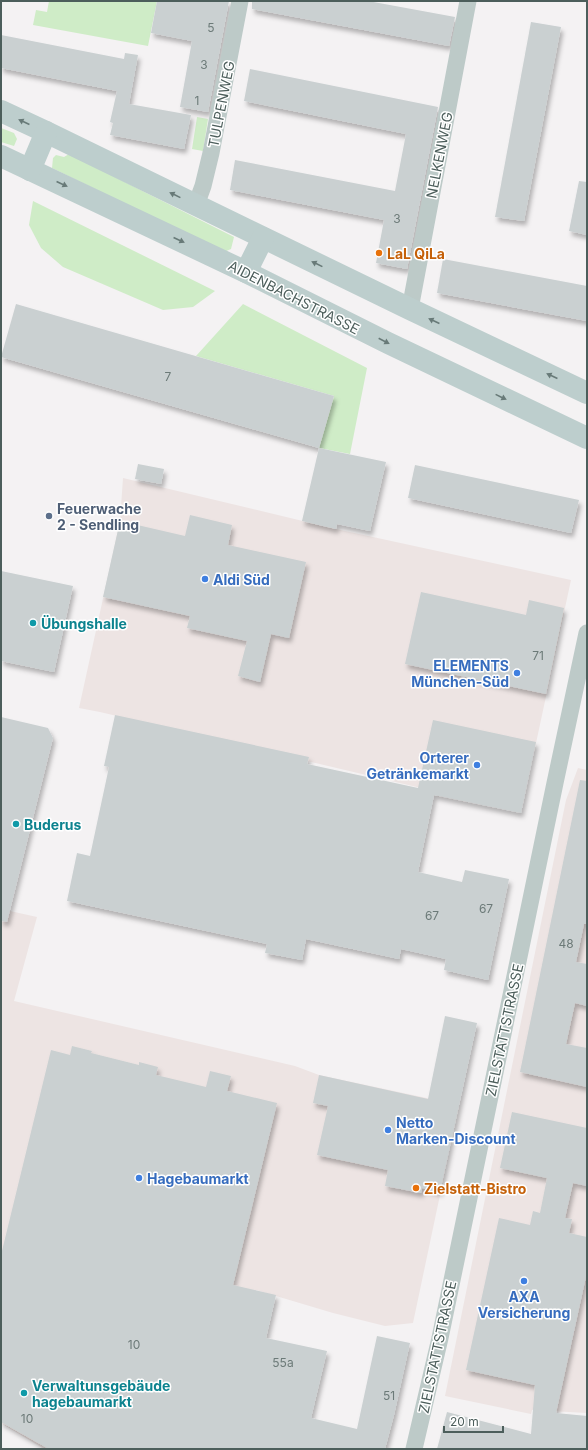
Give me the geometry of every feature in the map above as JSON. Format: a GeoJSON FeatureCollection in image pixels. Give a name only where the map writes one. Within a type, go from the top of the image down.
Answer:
{"type":"FeatureCollection","features":[{"type":"Feature","properties":{"kind":"main road"},"geometry":{"type":"LineString","coordinates":[[1,111],[587,393]]}},
{"type":"Feature","properties":{"kind":"main road"},"geometry":{"type":"LineString","coordinates":[[30,170],[46,132]]}},
{"type":"Feature","properties":{"kind":"main road","name":"AIDENBACHSTRASSE"},"geometry":{"type":"LineString","coordinates":[[1,156],[246,272],[388,343],[587,438]]}},
{"type":"Feature","properties":{"kind":"main road"},"geometry":{"type":"LineString","coordinates":[[246,272],[263,238]]}},
{"type":"Feature","properties":{"kind":"street","name":"TULPENWEG"},"geometry":{"type":"LineString","coordinates":[[196,205],[212,153],[240,1]]}},
{"type":"Feature","properties":{"kind":"street","name":"NELKENWEG"},"geometry":{"type":"LineString","coordinates":[[410,309],[468,1]]}},
{"type":"Feature","properties":{"kind":"street","name":"ZIELSTATTSTRASSE"},"geometry":{"type":"LineString","coordinates":[[414,1449],[441,1332],[587,633]]}},
{"type":"Feature","properties":{"kind":"shaded area"},"geometry":{"type":"Polygon","coordinates":[[[123,478],[336,529],[571,580],[521,813],[437,796],[438,792],[79,708],[120,521],[123,478]]]}},
{"type":"Feature","properties":{"kind":"shaded area"},"geometry":{"type":"Polygon","coordinates":[[[578,768],[587,770],[587,1413],[532,1410],[531,1414],[445,1396],[566,800],[578,768]]]}},
{"type":"Feature","properties":{"kind":"shaded area"},"geometry":{"type":"Polygon","coordinates":[[[1,909],[37,917],[14,1001],[295,1066],[319,1075],[459,1105],[413,1323],[385,1326],[333,1313],[256,1290],[284,1449],[44,1449],[1,1423],[1,909]]]}},
{"type":"Feature","properties":{"kind":"green space"},"geometry":{"type":"Polygon","coordinates":[[[49,1],[157,1],[148,46],[33,25],[36,10],[47,12],[49,1]]]}},
{"type":"Feature","properties":{"kind":"green space"},"geometry":{"type":"Polygon","coordinates":[[[197,117],[208,119],[203,151],[192,149],[197,117]]]}},
{"type":"Feature","properties":{"kind":"green space"},"geometry":{"type":"Polygon","coordinates":[[[1,128],[14,133],[17,139],[14,146],[1,142],[1,128]]]}},
{"type":"Feature","properties":{"kind":"green space"},"geometry":{"type":"Polygon","coordinates":[[[69,154],[234,237],[231,249],[224,252],[52,168],[53,158],[56,155],[64,157],[69,154]]]}},
{"type":"Feature","properties":{"kind":"green space"},"geometry":{"type":"Polygon","coordinates":[[[33,201],[215,291],[193,307],[163,310],[63,267],[41,248],[29,225],[33,201]]]}},
{"type":"Feature","properties":{"kind":"green space"},"geometry":{"type":"Polygon","coordinates":[[[243,304],[367,368],[350,454],[319,448],[334,396],[196,356],[243,304]]]}},
{"type":"Feature","properties":{"kind":"building"},"geometry":{"type":"Polygon","coordinates":[[[157,1],[229,1],[208,112],[180,107],[192,41],[151,33],[157,1]]]}},
{"type":"Feature","properties":{"kind":"building"},"geometry":{"type":"Polygon","coordinates":[[[252,1],[368,1],[455,17],[449,46],[252,9],[252,1]]]}},
{"type":"Feature","properties":{"kind":"building"},"geometry":{"type":"Polygon","coordinates":[[[531,22],[561,27],[524,221],[495,217],[531,22]]]}},
{"type":"Feature","properties":{"kind":"building"},"geometry":{"type":"Polygon","coordinates":[[[1,35],[124,59],[125,53],[138,55],[129,104],[191,115],[184,149],[110,135],[113,123],[110,122],[117,91],[1,68],[1,35]]]}},
{"type":"Feature","properties":{"kind":"building"},"geometry":{"type":"Polygon","coordinates":[[[250,69],[438,107],[407,269],[376,263],[384,220],[230,190],[235,160],[395,191],[406,134],[244,101],[250,69]]]}},
{"type":"Feature","properties":{"kind":"building"},"geometry":{"type":"Polygon","coordinates":[[[579,181],[587,182],[587,235],[569,231],[579,181]]]}},
{"type":"Feature","properties":{"kind":"building"},"geometry":{"type":"Polygon","coordinates":[[[443,259],[587,286],[587,321],[437,293],[443,259]]]}},
{"type":"Feature","properties":{"kind":"building"},"geometry":{"type":"Polygon","coordinates":[[[16,304],[334,396],[319,448],[1,357],[16,304]]]}},
{"type":"Feature","properties":{"kind":"building"},"geometry":{"type":"Polygon","coordinates":[[[319,448],[386,462],[370,531],[337,524],[336,529],[302,521],[319,448]]]}},
{"type":"Feature","properties":{"kind":"building"},"geometry":{"type":"Polygon","coordinates":[[[138,464],[164,469],[161,484],[135,479],[138,464]]]}},
{"type":"Feature","properties":{"kind":"building"},"geometry":{"type":"Polygon","coordinates":[[[415,465],[579,500],[571,533],[408,498],[415,465]]]}},
{"type":"Feature","properties":{"kind":"building","name":"Aldi Süd"},"geometry":{"type":"Polygon","coordinates":[[[190,515],[232,525],[228,545],[306,562],[289,638],[271,634],[260,682],[238,676],[247,641],[187,628],[190,616],[103,597],[120,521],[185,536],[190,515]]]}},
{"type":"Feature","properties":{"kind":"building","name":"Übungshalle"},"geometry":{"type":"Polygon","coordinates":[[[1,571],[73,586],[54,672],[1,661],[1,571]]]}},
{"type":"Feature","properties":{"kind":"building"},"geometry":{"type":"Polygon","coordinates":[[[421,592],[526,615],[529,600],[564,608],[546,694],[405,664],[421,592]]]}},
{"type":"Feature","properties":{"kind":"building"},"geometry":{"type":"Polygon","coordinates":[[[115,715],[309,757],[307,764],[418,788],[433,720],[536,742],[521,813],[434,795],[418,872],[462,882],[465,870],[509,879],[488,980],[444,970],[446,959],[401,949],[399,959],[306,939],[302,960],[265,953],[267,944],[67,901],[77,853],[90,856],[109,767],[104,766],[115,715]]]}},
{"type":"Feature","properties":{"kind":"building","name":"Buderus"},"geometry":{"type":"Polygon","coordinates":[[[1,717],[48,728],[53,738],[7,922],[1,921],[1,717]]]}},
{"type":"Feature","properties":{"kind":"building"},"geometry":{"type":"Polygon","coordinates":[[[580,780],[587,781],[587,924],[584,924],[576,962],[587,964],[587,1006],[575,1003],[566,1044],[587,1048],[587,1087],[520,1072],[580,780]]]}},
{"type":"Feature","properties":{"kind":"building","name":"Netto Marken-Discount"},"geometry":{"type":"Polygon","coordinates":[[[445,1016],[477,1023],[440,1192],[422,1188],[421,1193],[385,1186],[388,1170],[317,1155],[328,1106],[313,1103],[319,1075],[428,1099],[445,1016]]]}},
{"type":"Feature","properties":{"kind":"building","name":"Hagebaumarkt"},"geometry":{"type":"Polygon","coordinates":[[[72,1046],[92,1051],[91,1053],[139,1065],[139,1062],[158,1067],[156,1075],[206,1087],[210,1071],[231,1076],[227,1091],[277,1103],[233,1285],[276,1295],[266,1338],[327,1351],[311,1418],[357,1429],[377,1336],[410,1343],[385,1449],[49,1449],[1,1422],[1,1255],[51,1050],[70,1055],[72,1046]]]}},
{"type":"Feature","properties":{"kind":"building"},"geometry":{"type":"Polygon","coordinates":[[[512,1112],[587,1128],[587,1186],[573,1183],[565,1218],[572,1219],[569,1233],[587,1237],[587,1272],[556,1413],[587,1416],[587,1449],[437,1449],[447,1412],[531,1434],[535,1385],[466,1370],[499,1218],[530,1225],[533,1211],[540,1213],[547,1178],[500,1168],[512,1112]]]}},
{"type":"Feature","properties":{"kind":"place","name":"LaL QiLa"},"geometry":{"type":"Point","coordinates":[379,253]}},
{"type":"Feature","properties":{"kind":"place","name":"Feuerwache 2 - Sendling"},"geometry":{"type":"Point","coordinates":[49,516]}},
{"type":"Feature","properties":{"kind":"place","name":"Aldi Süd"},"geometry":{"type":"Point","coordinates":[205,579]}},
{"type":"Feature","properties":{"kind":"place","name":"Übungshalle"},"geometry":{"type":"Point","coordinates":[33,623]}},
{"type":"Feature","properties":{"kind":"place","name":"ELEMENTS München-Süd"},"geometry":{"type":"Point","coordinates":[517,673]}},
{"type":"Feature","properties":{"kind":"place","name":"Orterer Getränkemarkt"},"geometry":{"type":"Point","coordinates":[477,765]}},
{"type":"Feature","properties":{"kind":"place","name":"Buderus"},"geometry":{"type":"Point","coordinates":[16,824]}},
{"type":"Feature","properties":{"kind":"place","name":"Netto Marken-Discount"},"geometry":{"type":"Point","coordinates":[388,1130]}},
{"type":"Feature","properties":{"kind":"place","name":"Hagebaumarkt"},"geometry":{"type":"Point","coordinates":[139,1178]}},
{"type":"Feature","properties":{"kind":"place","name":"Zielstatt-Bistro"},"geometry":{"type":"Point","coordinates":[416,1188]}},
{"type":"Feature","properties":{"kind":"place","name":"AXA Versicherung"},"geometry":{"type":"Point","coordinates":[524,1281]}},
{"type":"Feature","properties":{"kind":"place","name":"Verwaltunsgebäude hagebaumarkt"},"geometry":{"type":"Point","coordinates":[24,1393]}}]}
